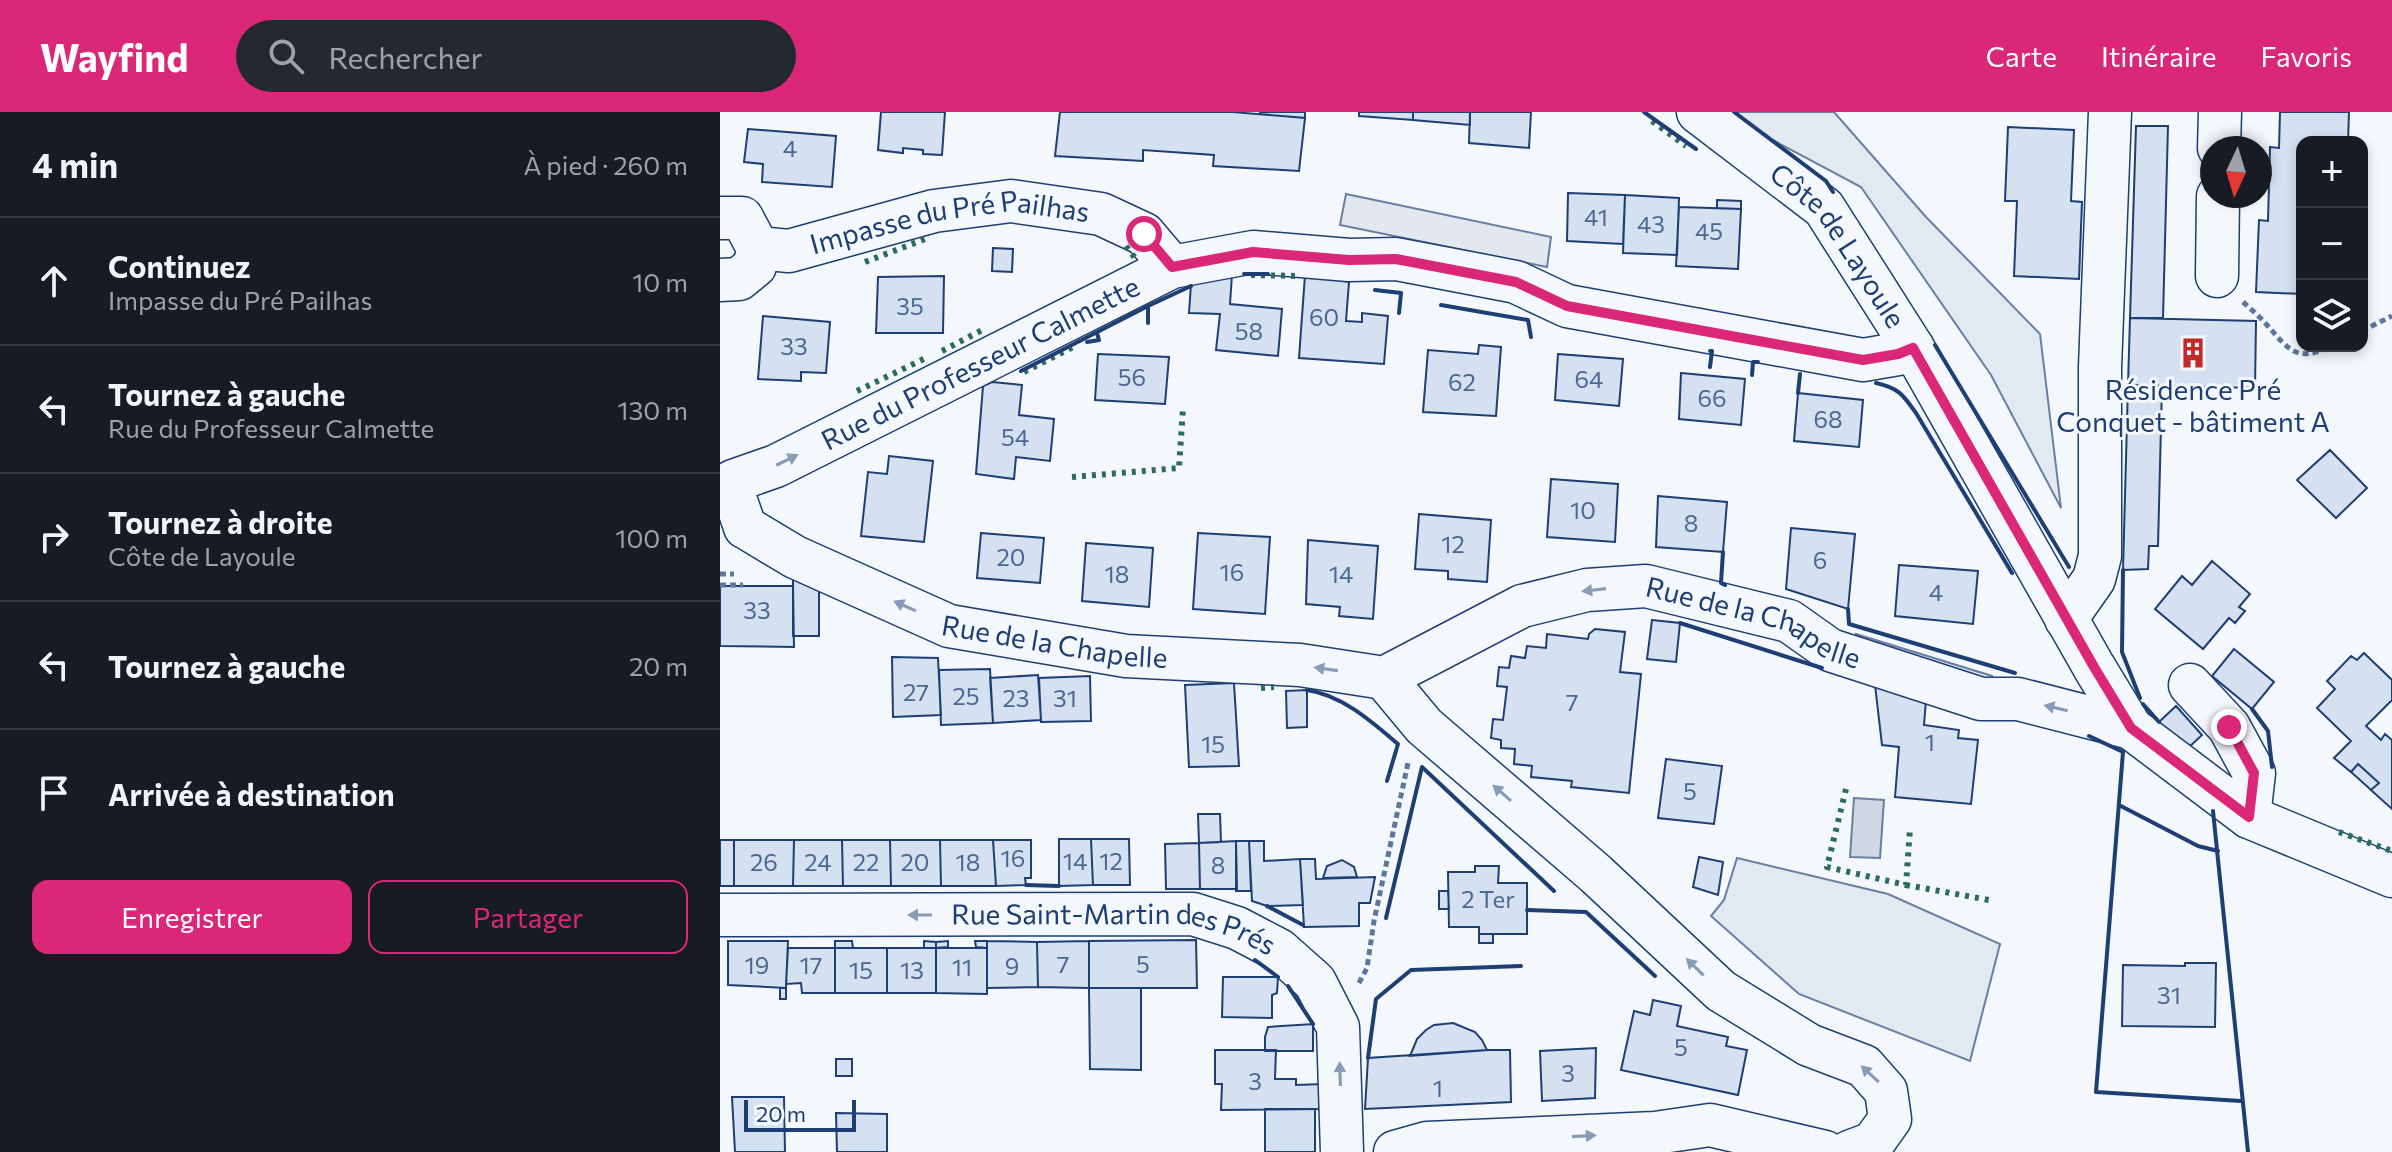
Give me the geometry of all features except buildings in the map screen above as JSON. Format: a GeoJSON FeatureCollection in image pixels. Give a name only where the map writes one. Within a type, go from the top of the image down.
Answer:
{"type":"FeatureCollection","features":[{"type":"Feature","properties":{"kind":"street","name":"Côte de Layoule"},"geometry":{"type":"LineString","coordinates":[[1698,112],[1824,208],[1913,348],[2131,728],[2249,817],[2392,876]]}},
{"type":"Feature","properties":{"kind":"street"},"geometry":{"type":"LineString","coordinates":[[2066,619],[2094,579],[2100,556],[2100,367],[2110,112]]}},
{"type":"Feature","properties":{"kind":"street"},"geometry":{"type":"LineString","coordinates":[[2219,136],[2220,112]]}},
{"type":"Feature","properties":{"kind":"street","name":"Impasse du Pré Pailhas"},"geometry":{"type":"LineString","coordinates":[[758,248],[789,251],[934,211],[1011,201],[1101,214],[1144,234],[1172,267]]}},
{"type":"Feature","properties":{"kind":"street"},"geometry":{"type":"LineString","coordinates":[[2217,276],[2218,208]]}},
{"type":"Feature","properties":{"kind":"street"},"geometry":{"type":"LineString","coordinates":[[720,218],[742,218],[758,248],[755,266],[739,279],[720,280]]}},
{"type":"Feature","properties":{"kind":"street","name":"Rue du Professeur Calmette"},"geometry":{"type":"LineString","coordinates":[[732,530],[735,498],[727,483],[776,466],[844,433],[1172,267],[1253,252],[1349,260],[1396,259],[1516,282],[1567,306],[1863,360],[1913,348]]}},
{"type":"Feature","properties":{"kind":"street","name":"Rue de la Chapelle"},"geometry":{"type":"LineString","coordinates":[[732,530],[949,626],[1126,656],[1300,665],[1384,678],[1522,606],[1587,590],[1646,586],[1789,621],[1830,650],[1981,699],[2018,699],[2131,728]]}},
{"type":"Feature","properties":{"kind":"street"},"geometry":{"type":"LineString","coordinates":[[1384,678],[1424,726],[1596,874],[1721,991],[1809,1045],[1864,1066],[1886,1091],[1890,1119],[1873,1143],[1849,1152]]}},
{"type":"Feature","properties":{"kind":"street"},"geometry":{"type":"LineString","coordinates":[[2190,685],[2229,727],[2254,773],[2249,817]]}},
{"type":"Feature","properties":{"kind":"street","name":"Rue Saint-Martin des Prés"},"geometry":{"type":"LineString","coordinates":[[720,915],[1193,914],[1237,928],[1279,950],[1315,982],[1338,1027],[1342,1152]]}},
{"type":"Feature","properties":{"kind":"street"},"geometry":{"type":"LineString","coordinates":[[1395,1152],[1427,1143],[1655,1133],[1710,1125],[1825,1152]]}},
{"type":"Feature","properties":{"kind":"path"},"geometry":{"type":"LineString","coordinates":[[2368,328],[2392,316]]}},
{"type":"Feature","properties":{"kind":"path"},"geometry":{"type":"LineString","coordinates":[[2266,324],[2280,342],[2295,353],[2320,352]]}},
{"type":"Feature","properties":{"kind":"path"},"geometry":{"type":"LineString","coordinates":[[720,574],[734,574]]}},
{"type":"Feature","properties":{"kind":"path"},"geometry":{"type":"LineString","coordinates":[[720,585],[743,585]]}},
{"type":"Feature","properties":{"kind":"path"},"geometry":{"type":"LineString","coordinates":[[1338,1027],[1367,968],[1408,762]]}},
{"type":"Feature","properties":{"kind":"shaded area"},"geometry":{"type":"Polygon","coordinates":[[[1734,112],[1834,112],[1926,217],[2040,334],[2061,508],[1991,375],[1861,187],[1769,138],[1734,112]]]}},
{"type":"Feature","properties":{"kind":"shaded area"},"geometry":{"type":"Polygon","coordinates":[[[1346,194],[1551,237],[1547,267],[1340,225],[1346,194]]]}},
{"type":"Feature","properties":{"kind":"shaded area"},"geometry":{"type":"Polygon","coordinates":[[[1856,634],[1992,676],[1988,688],[1852,648],[1856,634]]]}},
{"type":"Feature","properties":{"kind":"shaded area"},"geometry":{"type":"Polygon","coordinates":[[[1854,798],[1884,800],[1880,858],[1850,857],[1854,798]]]}},
{"type":"Feature","properties":{"kind":"shaded area"},"geometry":{"type":"Polygon","coordinates":[[[1737,858],[1888,894],[2000,944],[1970,1061],[1799,994],[1711,916],[1724,900],[1737,858]]]}},
{"type":"Feature","properties":{"kind":"hedge"},"geometry":{"type":"LineString","coordinates":[[1652,121],[1686,146]]}},
{"type":"Feature","properties":{"kind":"hedge"},"geometry":{"type":"LineString","coordinates":[[865,262],[925,239]]}},
{"type":"Feature","properties":{"kind":"hedge"},"geometry":{"type":"LineString","coordinates":[[1126,246],[1138,262]]}},
{"type":"Feature","properties":{"kind":"hedge"},"geometry":{"type":"LineString","coordinates":[[1251,275],[1300,276]]}},
{"type":"Feature","properties":{"kind":"hedge"},"geometry":{"type":"LineString","coordinates":[[942,351],[986,328]]}},
{"type":"Feature","properties":{"kind":"hedge"},"geometry":{"type":"LineString","coordinates":[[1024,372],[1077,345]]}},
{"type":"Feature","properties":{"kind":"hedge"},"geometry":{"type":"LineString","coordinates":[[857,391],[928,357]]}},
{"type":"Feature","properties":{"kind":"hedge"},"geometry":{"type":"LineString","coordinates":[[1072,477],[1179,468],[1183,408]]}},
{"type":"Feature","properties":{"kind":"hedge"},"geometry":{"type":"LineString","coordinates":[[1261,688],[1274,687]]}},
{"type":"Feature","properties":{"kind":"hedge"},"geometry":{"type":"LineString","coordinates":[[1846,789],[1827,867],[1906,885],[1910,828]]}},
{"type":"Feature","properties":{"kind":"hedge"},"geometry":{"type":"LineString","coordinates":[[2339,832],[2392,851]]}},
{"type":"Feature","properties":{"kind":"hedge"},"geometry":{"type":"LineString","coordinates":[[1906,885],[1989,900]]}},
{"type":"Feature","properties":{"kind":"wall"},"geometry":{"type":"LineString","coordinates":[[1644,112],[1696,149]]}},
{"type":"Feature","properties":{"kind":"wall"},"geometry":{"type":"LineString","coordinates":[[1734,112],[1826,181],[1833,192]]}},
{"type":"Feature","properties":{"kind":"wall"},"geometry":{"type":"LineString","coordinates":[[1244,274],[1268,274]]}},
{"type":"Feature","properties":{"kind":"wall"},"geometry":{"type":"LineString","coordinates":[[1148,306],[1191,286]]}},
{"type":"Feature","properties":{"kind":"wall"},"geometry":{"type":"LineString","coordinates":[[1375,290],[1401,293],[1399,313]]}},
{"type":"Feature","properties":{"kind":"wall"},"geometry":{"type":"LineString","coordinates":[[1441,305],[1528,320],[1531,337]]}},
{"type":"Feature","properties":{"kind":"wall"},"geometry":{"type":"LineString","coordinates":[[1021,371],[1148,306],[1148,323]]}},
{"type":"Feature","properties":{"kind":"wall"},"geometry":{"type":"LineString","coordinates":[[1087,342],[1099,340],[1097,333]]}},
{"type":"Feature","properties":{"kind":"wall"},"geometry":{"type":"LineString","coordinates":[[1935,345],[2069,567]]}},
{"type":"Feature","properties":{"kind":"wall"},"geometry":{"type":"LineString","coordinates":[[1710,351],[1710,367]]}},
{"type":"Feature","properties":{"kind":"wall"},"geometry":{"type":"LineString","coordinates":[[1752,375],[1753,362],[1758,362]]}},
{"type":"Feature","properties":{"kind":"wall"},"geometry":{"type":"LineString","coordinates":[[1798,393],[1800,374]]}},
{"type":"Feature","properties":{"kind":"wall"},"geometry":{"type":"LineString","coordinates":[[1876,383],[1890,387],[1908,401],[2012,573]]}},
{"type":"Feature","properties":{"kind":"wall"},"geometry":{"type":"LineString","coordinates":[[1723,552],[1721,583],[1725,585]]}},
{"type":"Feature","properties":{"kind":"wall"},"geometry":{"type":"LineString","coordinates":[[2123,570],[2122,652],[2140,698]]}},
{"type":"Feature","properties":{"kind":"wall"},"geometry":{"type":"LineString","coordinates":[[1848,609],[1849,624],[2015,673]]}},
{"type":"Feature","properties":{"kind":"wall"},"geometry":{"type":"LineString","coordinates":[[1680,623],[1822,668]]}},
{"type":"Feature","properties":{"kind":"wall"},"geometry":{"type":"LineString","coordinates":[[1307,690],[1344,703],[1398,744],[1387,781]]}},
{"type":"Feature","properties":{"kind":"wall"},"geometry":{"type":"LineString","coordinates":[[2143,704],[2159,722]]}},
{"type":"Feature","properties":{"kind":"wall"},"geometry":{"type":"LineString","coordinates":[[2252,709],[2268,731],[2272,767]]}},
{"type":"Feature","properties":{"kind":"wall"},"geometry":{"type":"LineString","coordinates":[[2089,736],[2123,752],[2096,1092],[2241,1101]]}},
{"type":"Feature","properties":{"kind":"wall"},"geometry":{"type":"LineString","coordinates":[[1386,918],[1422,767],[1554,891]]}},
{"type":"Feature","properties":{"kind":"wall"},"geometry":{"type":"LineString","coordinates":[[2119,805],[2198,846],[2218,851]]}},
{"type":"Feature","properties":{"kind":"wall"},"geometry":{"type":"LineString","coordinates":[[2213,811],[2248,1152]]}},
{"type":"Feature","properties":{"kind":"wall"},"geometry":{"type":"LineString","coordinates":[[1026,885],[1059,886]]}},
{"type":"Feature","properties":{"kind":"wall"},"geometry":{"type":"LineString","coordinates":[[1267,906],[1303,925]]}},
{"type":"Feature","properties":{"kind":"wall"},"geometry":{"type":"LineString","coordinates":[[1527,910],[1586,912],[1655,976]]}},
{"type":"Feature","properties":{"kind":"wall"},"geometry":{"type":"LineString","coordinates":[[1255,960],[1278,977]]}},
{"type":"Feature","properties":{"kind":"wall"},"geometry":{"type":"LineString","coordinates":[[1368,1058],[1376,999],[1411,970],[1521,966]]}},
{"type":"Feature","properties":{"kind":"wall"},"geometry":{"type":"LineString","coordinates":[[1288,986],[1313,1024]]}},
{"type":"Feature","properties":{"kind":"place","name":"Résidence Pré Conquet - bâtiment A"},"geometry":{"type":"Point","coordinates":[2193,353]}},
{"type":"Feature","properties":{"kind":"route"},"geometry":{"type":"LineString","coordinates":[[1144,234],[1172,267],[1253,252],[1349,260],[1396,259],[1516,282],[1567,306],[1863,360],[1913,348],[2131,728],[2249,817],[2254,773],[2229,727]]}}]}
